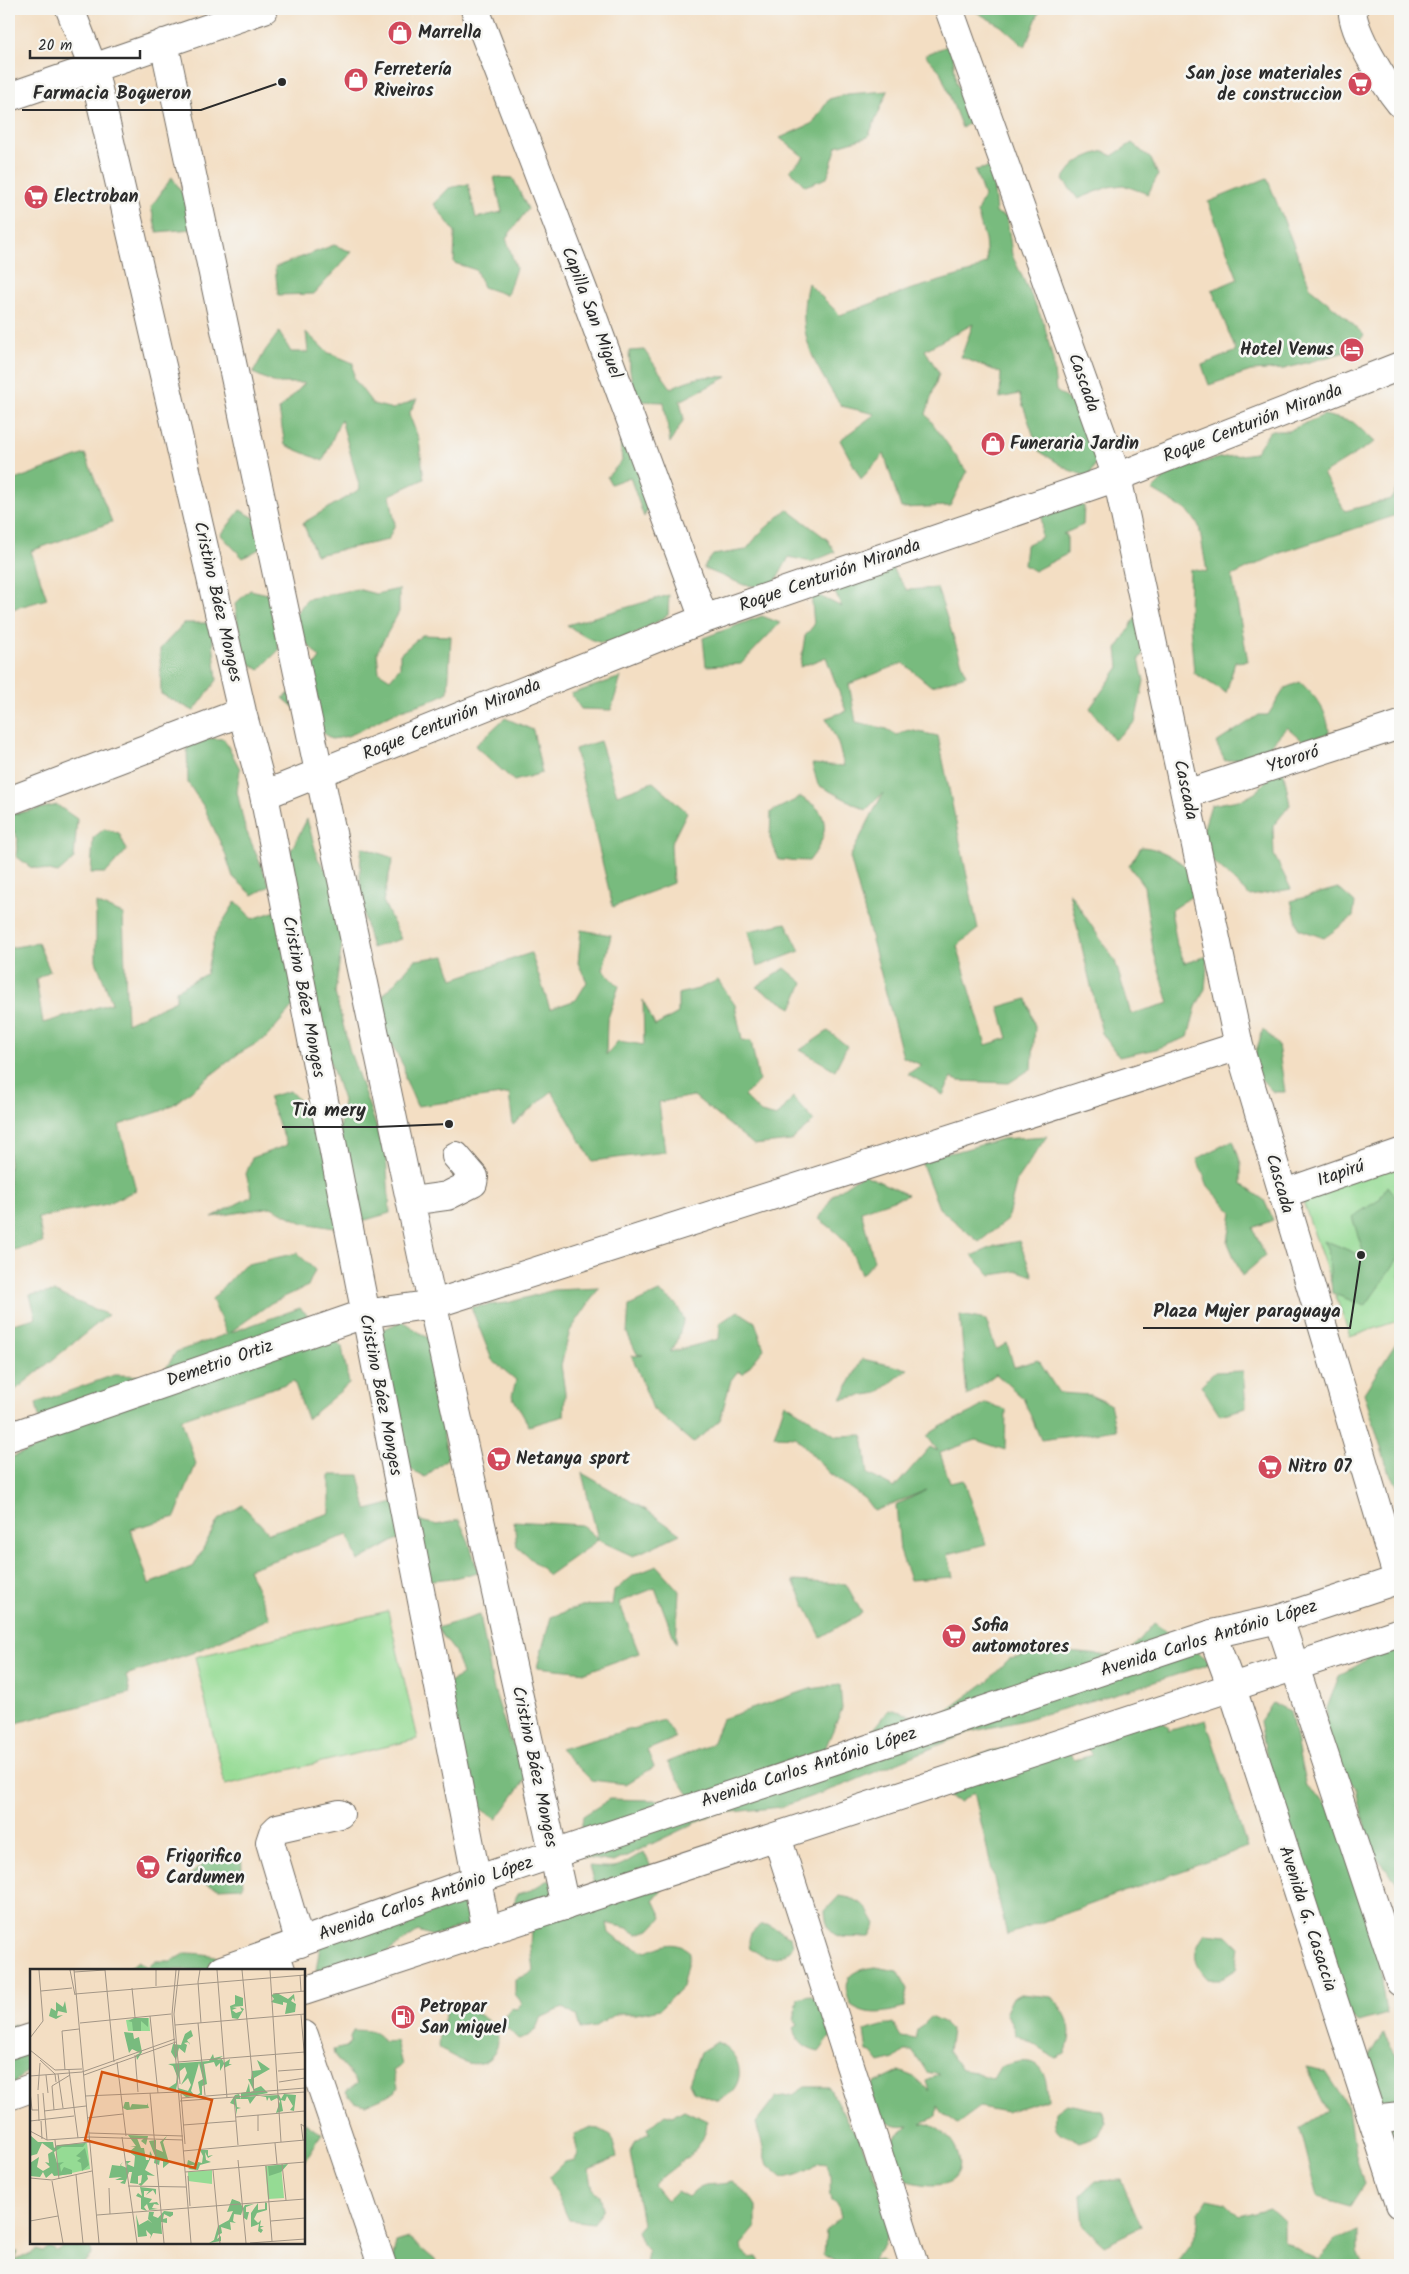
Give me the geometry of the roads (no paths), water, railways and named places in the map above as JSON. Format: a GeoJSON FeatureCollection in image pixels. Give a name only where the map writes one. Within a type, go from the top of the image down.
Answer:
{"type":"FeatureCollection","features":[{"type":"Feature","properties":{"kind":"street","name":"Cristino Báez Monges"},"geometry":{"type":"LineString","coordinates":[[70,9],[93,68],[242,712],[264,795],[364,1314],[487,1932]]}},
{"type":"Feature","properties":{"kind":"street"},"geometry":{"type":"LineString","coordinates":[[9,97],[264,9]]}},
{"type":"Feature","properties":{"kind":"street","name":"Capilla San Miguel"},"geometry":{"type":"LineString","coordinates":[[475,9],[583,290],[704,619]]}},
{"type":"Feature","properties":{"kind":"street","name":"Cascada"},"geometry":{"type":"LineString","coordinates":[[949,9],[1116,477],[1239,1046],[1399,1579]]}},
{"type":"Feature","properties":{"kind":"street"},"geometry":{"type":"LineString","coordinates":[[1353,9],[1352,15],[1362,41],[1389,89],[1400,104]]}},
{"type":"Feature","properties":{"kind":"street","name":"Cristino Báez Monges"},"geometry":{"type":"LineString","coordinates":[[164,43],[321,772],[410,1201],[565,1906]]}},
{"type":"Feature","properties":{"kind":"street","name":"Roque Centurión Miranda"},"geometry":{"type":"LineString","coordinates":[[264,795],[704,619],[1116,477],[1400,366]]}},
{"type":"Feature","properties":{"kind":"street"},"geometry":{"type":"LineString","coordinates":[[9,801],[242,712]]}},
{"type":"Feature","properties":{"kind":"street","name":"Ytororó"},"geometry":{"type":"LineString","coordinates":[[1186,794],[1400,725]]}},
{"type":"Feature","properties":{"kind":"street","name":"Demetrio Ortiz"},"geometry":{"type":"LineString","coordinates":[[9,1437],[364,1314],[434,1304],[1239,1046]]}},
{"type":"Feature","properties":{"kind":"street","name":"Itapirú"},"geometry":{"type":"LineString","coordinates":[[1282,1194],[1400,1153]]}},
{"type":"Feature","properties":{"kind":"street"},"geometry":{"type":"LineString","coordinates":[[410,1201],[447,1196],[473,1183],[474,1177],[456,1156]]}},
{"type":"Feature","properties":{"kind":"street","name":"Avenida Carlos António López"},"geometry":{"type":"LineString","coordinates":[[226,1969],[285,1955],[476,1880],[1212,1634],[1279,1619],[1399,1579]]}},
{"type":"Feature","properties":{"kind":"street"},"geometry":{"type":"LineString","coordinates":[[1279,1619],[1400,1982]]}},
{"type":"Feature","properties":{"kind":"street"},"geometry":{"type":"LineString","coordinates":[[305,1991],[1295,1668],[1400,1632]]}},
{"type":"Feature","properties":{"kind":"street","name":"Avenida G. Casaccia"},"geometry":{"type":"LineString","coordinates":[[1212,1634],[1232,1688],[1400,2204]]}},
{"type":"Feature","properties":{"kind":"street"},"geometry":{"type":"LineString","coordinates":[[285,1955],[270,1842],[273,1833],[278,1828],[340,1814]]}},
{"type":"Feature","properties":{"kind":"street"},"geometry":{"type":"LineString","coordinates":[[777,1837],[914,2265]]}},
{"type":"Feature","properties":{"kind":"street"},"geometry":{"type":"LineString","coordinates":[[9,2046],[30,2038]]}},
{"type":"Feature","properties":{"kind":"street"},"geometry":{"type":"LineString","coordinates":[[305,2038],[382,2265]]}},
{"type":"Feature","properties":{"kind":"street"},"geometry":{"type":"LineString","coordinates":[[9,2096],[30,2088]]}},
{"type":"Feature","properties":{"kind":"street"},"geometry":{"type":"LineString","coordinates":[[1373,2120],[1400,2117]]}},
{"type":"Feature","properties":{"kind":"place","name":"Marrella"},"geometry":{"type":"Point","coordinates":[400,33]}},
{"type":"Feature","properties":{"kind":"place","name":"Ferretería Riveiros"},"geometry":{"type":"Point","coordinates":[356,80]}},
{"type":"Feature","properties":{"kind":"place","name":"Farmacia Boqueron"},"geometry":{"type":"Point","coordinates":[282,82]}},
{"type":"Feature","properties":{"kind":"place","name":"San jose materiales de construccion"},"geometry":{"type":"Point","coordinates":[1360,84]}},
{"type":"Feature","properties":{"kind":"place","name":"Electroban"},"geometry":{"type":"Point","coordinates":[36,197]}},
{"type":"Feature","properties":{"kind":"place","name":"Hotel Venus"},"geometry":{"type":"Point","coordinates":[1352,350]}},
{"type":"Feature","properties":{"kind":"place","name":"Funeraria Jardin"},"geometry":{"type":"Point","coordinates":[993,444]}},
{"type":"Feature","properties":{"kind":"place","name":"Tia mery"},"geometry":{"type":"Point","coordinates":[449,1124]}},
{"type":"Feature","properties":{"kind":"place","name":"Plaza Mujer paraguaya"},"geometry":{"type":"Point","coordinates":[1361,1255]}},
{"type":"Feature","properties":{"kind":"place","name":"Netanya sport"},"geometry":{"type":"Point","coordinates":[499,1459]}},
{"type":"Feature","properties":{"kind":"place","name":"Nitro 07"},"geometry":{"type":"Point","coordinates":[1270,1467]}},
{"type":"Feature","properties":{"kind":"place","name":"Sofia automotores"},"geometry":{"type":"Point","coordinates":[954,1636]}},
{"type":"Feature","properties":{"kind":"place","name":"Frigorifico Cardumen"},"geometry":{"type":"Point","coordinates":[148,1867]}},
{"type":"Feature","properties":{"kind":"place","name":"Petropar San miguel"},"geometry":{"type":"Point","coordinates":[403,2017]}}]}
